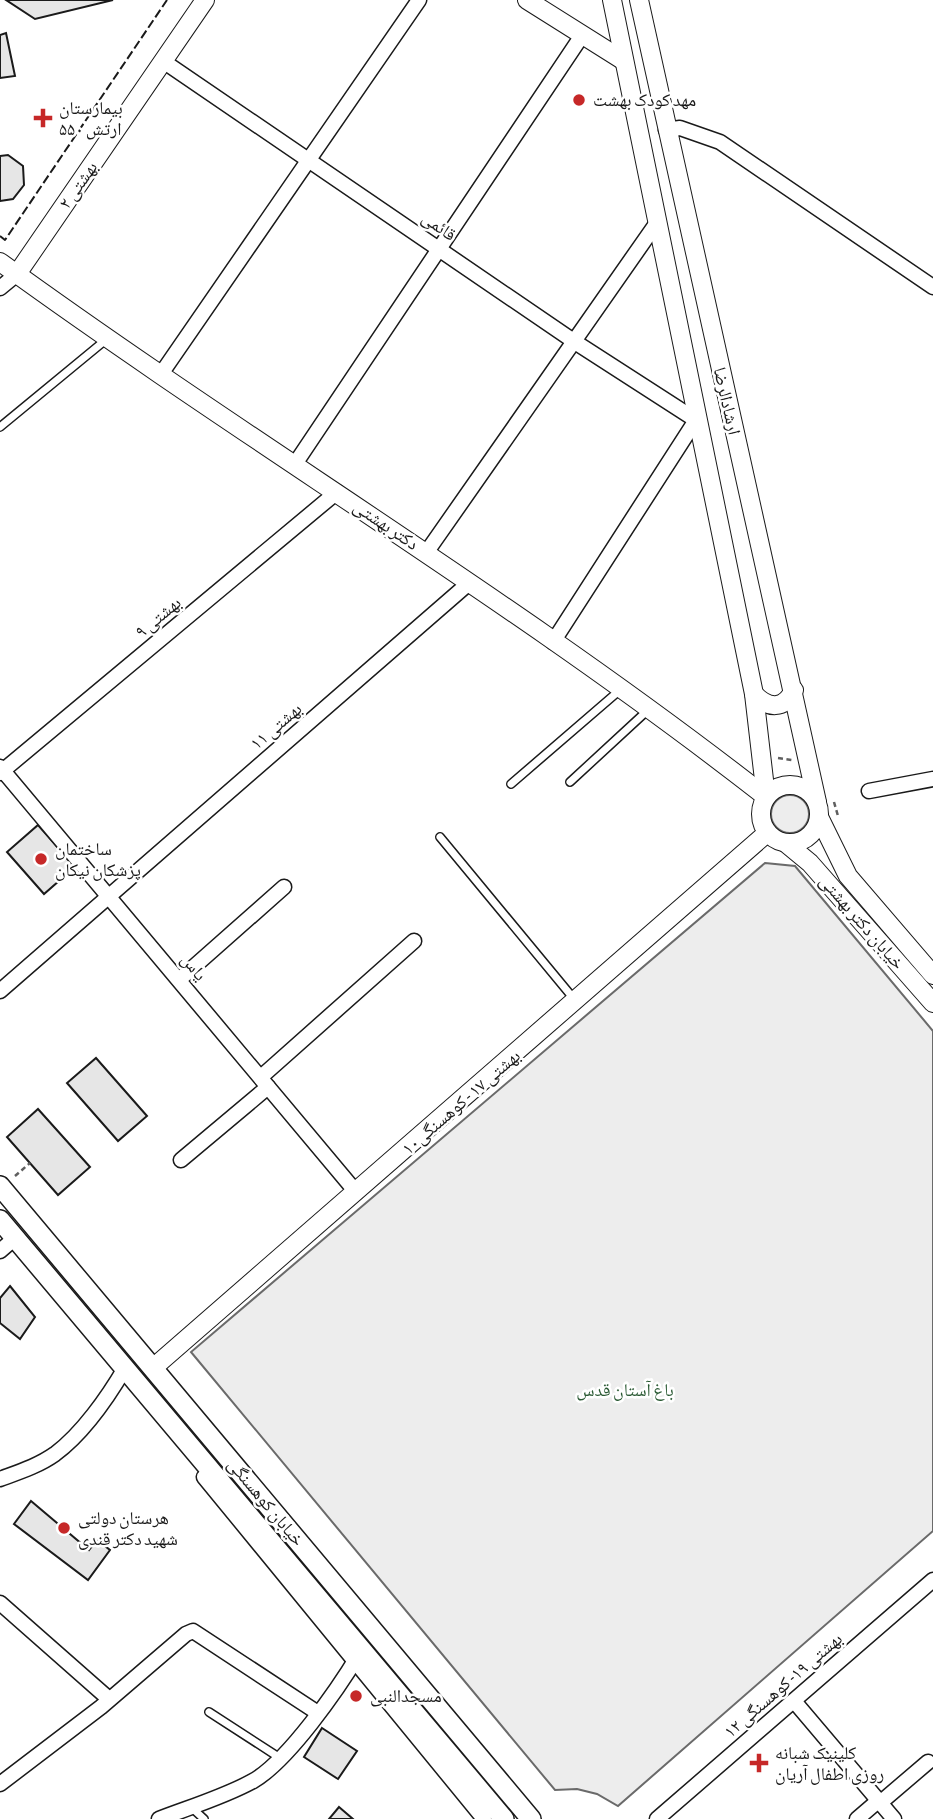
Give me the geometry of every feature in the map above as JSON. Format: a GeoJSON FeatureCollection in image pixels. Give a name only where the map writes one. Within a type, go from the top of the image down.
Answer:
{"type":"FeatureCollection","features":[{"type":"Feature","properties":{"kind":"main road","name":"خیابان کوهسنگی"},"geometry":{"type":"LineString","coordinates":[[1,1186],[531,1819]]}},
{"type":"Feature","properties":{"kind":"main road","name":"خیابان کوهسنگی"},"geometry":{"type":"LineString","coordinates":[[0,1220],[359,1655],[505,1819]]}},
{"type":"Feature","properties":{"kind":"street","name":"بهشتی ۲"},"geometry":{"type":"LineString","coordinates":[[17,274],[205,0]]}},
{"type":"Feature","properties":{"kind":"street"},"geometry":{"type":"LineString","coordinates":[[160,374],[419,0]]}},
{"type":"Feature","properties":{"kind":"street"},"geometry":{"type":"LineString","coordinates":[[527,0],[581,37],[624,61]]}},
{"type":"Feature","properties":{"kind":"street","name":"ارشادالرضا"},"geometry":{"type":"LineString","coordinates":[[612,0],[754,694],[766,797]]}},
{"type":"Feature","properties":{"kind":"street","name":"ارشادالرضا"},"geometry":{"type":"LineString","coordinates":[[639,0],[666,130],[794,690],[818,809]]}},
{"type":"Feature","properties":{"kind":"street"},"geometry":{"type":"LineString","coordinates":[[295,464],[581,37]]}},
{"type":"Feature","properties":{"kind":"street","name":"قائمی"},"geometry":{"type":"LineString","coordinates":[[163,61],[575,342],[696,420]]}},
{"type":"Feature","properties":{"kind":"street"},"geometry":{"type":"LineString","coordinates":[[666,130],[680,128],[720,142],[933,287]]}},
{"type":"Feature","properties":{"kind":"street"},"geometry":{"type":"LineString","coordinates":[[426,553],[656,224]]}},
{"type":"Feature","properties":{"kind":"street","name":"دکتر بهشتی"},"geometry":{"type":"LineString","coordinates":[[0,262],[469,583],[649,709],[766,797]]}},
{"type":"Feature","properties":{"kind":"street"},"geometry":{"type":"LineString","coordinates":[[0,288],[17,274]]}},
{"type":"Feature","properties":{"kind":"street"},"geometry":{"type":"LineString","coordinates":[[553,642],[696,420]]}},
{"type":"Feature","properties":{"kind":"street","name":"بهشتی ۹"},"geometry":{"type":"LineString","coordinates":[[1,770],[337,492]]}},
{"type":"Feature","properties":{"kind":"street","name":"بهشتی ۱۱"},"geometry":{"type":"LineString","coordinates":[[0,991],[469,583]]}},
{"type":"Feature","properties":{"kind":"street"},"geometry":{"type":"LineString","coordinates":[[754,694],[771,706],[781,705],[794,690]]}},
{"type":"Feature","properties":{"kind":"street","name":"یاس"},"geometry":{"type":"LineString","coordinates":[[1,770],[180,979],[356,1192]]}},
{"type":"Feature","properties":{"kind":"street"},"geometry":{"type":"LineString","coordinates":[[869,791],[933,779]]}},
{"type":"Feature","properties":{"kind":"street"},"geometry":{"type":"LineString","coordinates":[[793,785],[807,790],[818,809],[809,837],[787,844],[767,833],[761,819],[766,797],[778,787],[793,785]]}},
{"type":"Feature","properties":{"kind":"street","name":"خیابان دکتر بهشتی"},"geometry":{"type":"LineString","coordinates":[[818,809],[848,876],[933,975]]}},
{"type":"Feature","properties":{"kind":"street","name":"بهشتی ۱۷ - کوهسنگی۱۰"},"geometry":{"type":"LineString","coordinates":[[153,1368],[577,1002],[767,833]]}},
{"type":"Feature","properties":{"kind":"street","name":"خیابان دکتر بهشتی"},"geometry":{"type":"LineString","coordinates":[[787,844],[810,863],[933,1003]]}},
{"type":"Feature","properties":{"kind":"street"},"geometry":{"type":"LineString","coordinates":[[180,979],[284,887]]}},
{"type":"Feature","properties":{"kind":"street"},"geometry":{"type":"LineString","coordinates":[[181,1160],[414,941]]}},
{"type":"Feature","properties":{"kind":"street"},"geometry":{"type":"LineString","coordinates":[[0,1251],[15,1238]]}},
{"type":"Feature","properties":{"kind":"street"},"geometry":{"type":"LineString","coordinates":[[0,1479],[30,1468],[57,1453],[123,1372]]}},
{"type":"Feature","properties":{"kind":"street","name":"بهشتی ۱۹- کوهسنگی ۱۲"},"geometry":{"type":"LineString","coordinates":[[657,1819],[933,1580]]}},
{"type":"Feature","properties":{"kind":"street"},"geometry":{"type":"LineString","coordinates":[[0,1603],[109,1699]]}},
{"type":"Feature","properties":{"kind":"street"},"geometry":{"type":"LineString","coordinates":[[0,1784],[193,1631],[318,1713]]}},
{"type":"Feature","properties":{"kind":"street"},"geometry":{"type":"LineString","coordinates":[[159,1819],[253,1781],[280,1758],[318,1713],[359,1655],[484,1819]]}},
{"type":"Feature","properties":{"kind":"street"},"geometry":{"type":"LineString","coordinates":[[794,1701],[894,1819]]}},
{"type":"Feature","properties":{"kind":"street"},"geometry":{"type":"LineString","coordinates":[[858,1819],[928,1762]]}},
{"type":"Feature","properties":{"kind":"lane"},"geometry":{"type":"LineString","coordinates":[[0,427],[108,338]]}},
{"type":"Feature","properties":{"kind":"lane"},"geometry":{"type":"LineString","coordinates":[[511,784],[621,690]]}},
{"type":"Feature","properties":{"kind":"lane"},"geometry":{"type":"LineString","coordinates":[[570,782],[649,709]]}},
{"type":"Feature","properties":{"kind":"lane"},"geometry":{"type":"LineString","coordinates":[[440,837],[577,1002]]}},
{"type":"Feature","properties":{"kind":"lane"},"geometry":{"type":"LineString","coordinates":[[209,1712],[280,1758]]}},
{"type":"Feature","properties":{"kind":"lane"},"geometry":{"type":"LineString","coordinates":[[191,1807],[204,1819]]}},
{"type":"Feature","properties":{"kind":"path"},"geometry":{"type":"LineString","coordinates":[[1,1186],[30,1163]]}},
{"type":"Feature","properties":{"kind":"shaded area"},"geometry":{"type":"Polygon","coordinates":[[[790,795],[804,800],[809,814],[804,828],[790,833],[776,828],[771,814],[776,800],[790,795]]]}},
{"type":"Feature","properties":{"kind":"shaded area","name":"باغ آستان قدس"},"geometry":{"type":"Polygon","coordinates":[[[765,863],[795,866],[933,1031],[933,1531],[618,1806],[597,1794],[577,1789],[555,1790],[191,1352],[765,863]]]}},
{"type":"Feature","properties":{"kind":"building"},"geometry":{"type":"Polygon","coordinates":[[[6,0],[113,0],[35,19],[6,0]]]}},
{"type":"Feature","properties":{"kind":"building"},"geometry":{"type":"Polygon","coordinates":[[[6,33],[15,76],[0,78],[0,35],[6,33]]]}},
{"type":"Feature","properties":{"kind":"building"},"geometry":{"type":"Polygon","coordinates":[[[8,155],[23,166],[24,185],[13,199],[0,201],[0,156],[8,155]]]}},
{"type":"Feature","properties":{"kind":"building","name":"ساختمان پزشکان نیکان"},"geometry":{"type":"Polygon","coordinates":[[[38,825],[75,867],[44,894],[7,852],[38,825]]]}},
{"type":"Feature","properties":{"kind":"building"},"geometry":{"type":"Polygon","coordinates":[[[96,1058],[147,1116],[118,1141],[67,1083],[96,1058]]]}},
{"type":"Feature","properties":{"kind":"building"},"geometry":{"type":"Polygon","coordinates":[[[38,1109],[90,1167],[58,1195],[7,1137],[38,1109]]]}},
{"type":"Feature","properties":{"kind":"building"},"geometry":{"type":"Polygon","coordinates":[[[10,1286],[35,1317],[20,1339],[0,1323],[0,1298],[10,1286]]]}},
{"type":"Feature","properties":{"kind":"building"},"geometry":{"type":"Polygon","coordinates":[[[31,1501],[89,1550],[97,1540],[110,1550],[88,1580],[14,1524],[31,1501]]]}},
{"type":"Feature","properties":{"kind":"building"},"geometry":{"type":"Polygon","coordinates":[[[322,1728],[357,1751],[338,1779],[304,1757],[322,1728]]]}},
{"type":"Feature","properties":{"kind":"building"},"geometry":{"type":"Polygon","coordinates":[[[339,1807],[353,1819],[329,1819],[339,1807]]]}},
{"type":"Feature","properties":{"kind":"fence"},"geometry":{"type":"LineString","coordinates":[[0,236],[5,240],[167,0]]}},
{"type":"Feature","properties":{"kind":"place","name":"مهد کودک بهشت"},"geometry":{"type":"Point","coordinates":[579,100]}},
{"type":"Feature","properties":{"kind":"place","name":"بیمارستان ۵۵۰ ارتش"},"geometry":{"type":"Point","coordinates":[43,118]}},
{"type":"Feature","properties":{"kind":"place","name":"ساختمان پزشکان نیکان"},"geometry":{"type":"Point","coordinates":[41,859]}},
{"type":"Feature","properties":{"kind":"place","name":"هرستان دولتی شهید دکتر قندی"},"geometry":{"type":"Point","coordinates":[64,1528]}},
{"type":"Feature","properties":{"kind":"place","name":"مسجدالنبی"},"geometry":{"type":"Point","coordinates":[356,1696]}},
{"type":"Feature","properties":{"kind":"place","name":"کلینیک شبانه روزی اطفال آریان"},"geometry":{"type":"Point","coordinates":[759,1763]}}]}
